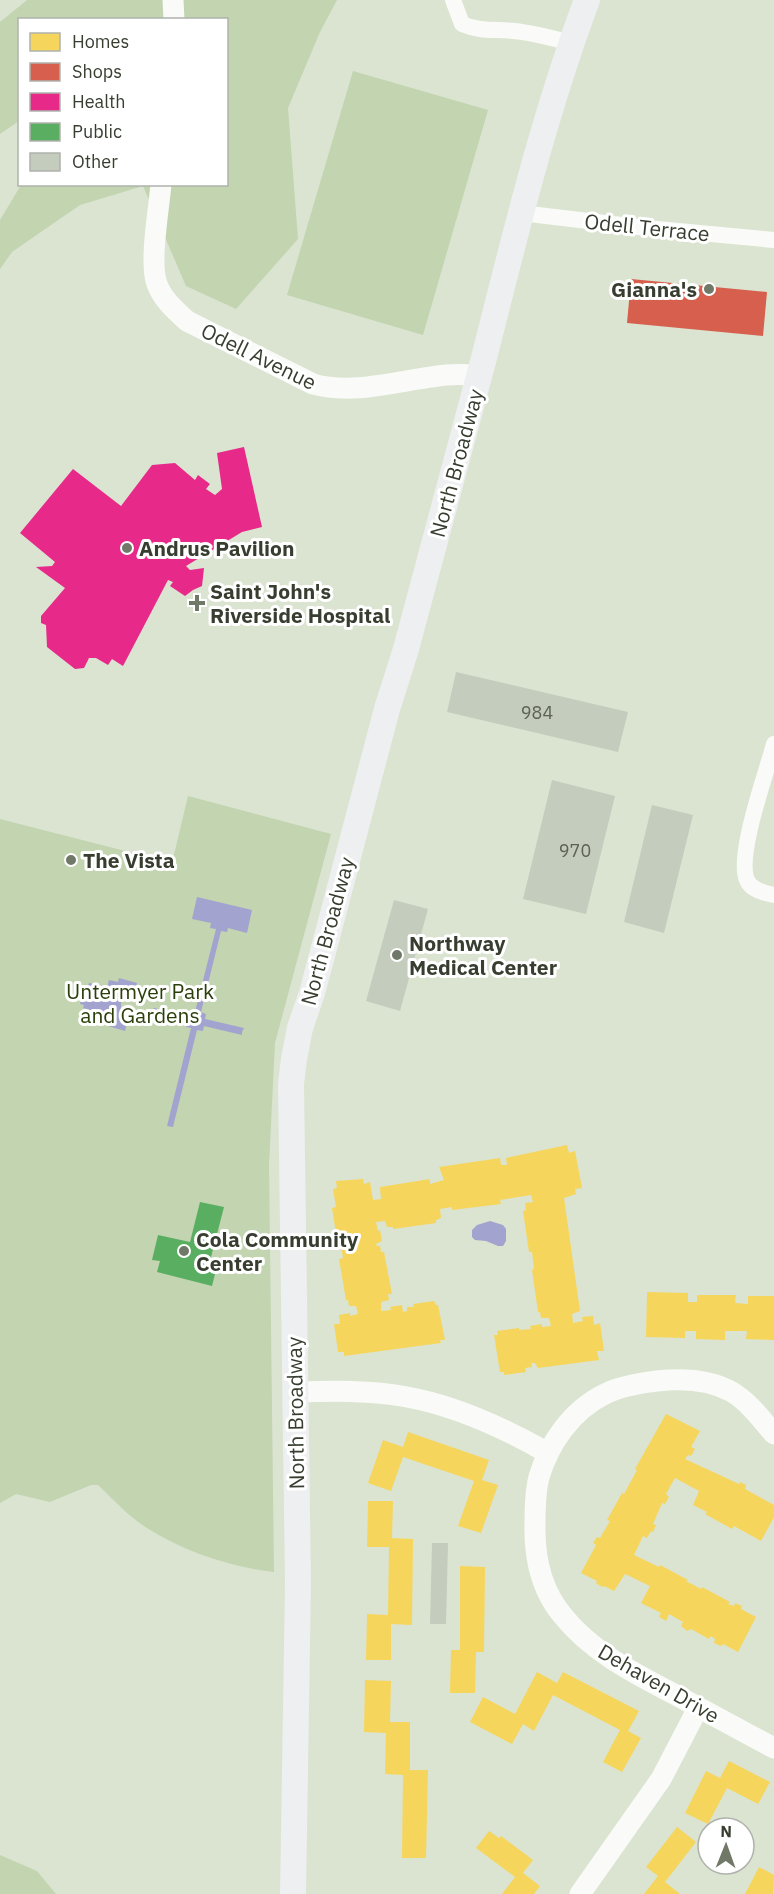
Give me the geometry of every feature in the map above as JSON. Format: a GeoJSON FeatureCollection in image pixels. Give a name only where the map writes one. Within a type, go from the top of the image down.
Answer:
{"type":"FeatureCollection","features":[{"type":"Feature","properties":{"kind":"main road","name":"North Broadway"},"geometry":{"type":"LineString","coordinates":[[293,1894],[298,1583],[291,1156],[291,1084],[294,1059],[300,1028],[318,972],[387,709],[406,649],[521,213],[571,43],[587,0]]}},
{"type":"Feature","properties":{"kind":"street"},"geometry":{"type":"LineString","coordinates":[[173,0],[174,18]]}},
{"type":"Feature","properties":{"kind":"street"},"geometry":{"type":"LineString","coordinates":[[453,0],[462,24],[474,29],[511,30],[538,34],[571,43]]}},
{"type":"Feature","properties":{"kind":"street","name":"Odell Avenue"},"geometry":{"type":"LineString","coordinates":[[161,186],[155,250],[156,282],[172,308],[187,321],[313,384],[326,388],[348,389],[448,375],[479,375]]}},
{"type":"Feature","properties":{"kind":"street","name":"Odell Terrace"},"geometry":{"type":"LineString","coordinates":[[521,213],[774,240]]}},
{"type":"Feature","properties":{"kind":"street"},"geometry":{"type":"LineString","coordinates":[[774,744],[745,844],[745,867],[747,880],[755,889],[774,895]]}},
{"type":"Feature","properties":{"kind":"street","name":"Dehaven Drive"},"geometry":{"type":"LineString","coordinates":[[774,1434],[752,1409],[733,1393],[712,1384],[683,1378],[642,1383],[605,1393],[580,1410],[563,1429],[548,1453],[539,1478],[535,1502],[534,1533],[537,1560],[546,1590],[562,1615],[582,1636],[608,1657],[774,1748]]}},
{"type":"Feature","properties":{"kind":"street"},"geometry":{"type":"LineString","coordinates":[[296,1392],[378,1393],[436,1404],[471,1415],[548,1453]]}},
{"type":"Feature","properties":{"kind":"street"},"geometry":{"type":"LineString","coordinates":[[580,1894],[661,1779],[698,1708]]}},
{"type":"Feature","properties":{"kind":"green space"},"geometry":{"type":"Polygon","coordinates":[[[27,0],[337,0],[320,32],[288,108],[298,239],[236,309],[186,286],[143,186],[228,186],[228,18],[18,18],[18,122],[0,134],[0,22],[27,0]]]}},
{"type":"Feature","properties":{"kind":"green space"},"geometry":{"type":"Polygon","coordinates":[[[353,71],[488,110],[423,335],[287,295],[353,71]]]}},
{"type":"Feature","properties":{"kind":"green space"},"geometry":{"type":"Polygon","coordinates":[[[20,186],[143,186],[80,205],[12,252],[0,269],[0,220],[20,186]]]}},
{"type":"Feature","properties":{"kind":"green space","name":"Untermyer Park and Gardens"},"geometry":{"type":"Polygon","coordinates":[[[188,796],[331,834],[275,1043],[269,1165],[274,1572],[257,1570],[208,1557],[162,1537],[140,1524],[98,1485],[91,1485],[50,1502],[16,1494],[0,1503],[0,819],[172,863],[188,796]]]}},
{"type":"Feature","properties":{"kind":"green space"},"geometry":{"type":"Polygon","coordinates":[[[0,1855],[37,1871],[56,1894],[0,1894],[0,1855]]]}},
{"type":"Feature","properties":{"kind":"water"},"geometry":{"type":"Polygon","coordinates":[[[197,897],[252,910],[247,933],[228,928],[227,932],[221,931],[201,1012],[206,1014],[205,1019],[244,1028],[242,1035],[204,1026],[203,1031],[197,1030],[173,1127],[167,1126],[191,1028],[186,1027],[187,1022],[152,1011],[154,1008],[189,1016],[190,1011],[195,1012],[216,929],[210,928],[211,923],[192,919],[197,897]]]}},
{"type":"Feature","properties":{"kind":"water"},"geometry":{"type":"Polygon","coordinates":[[[119,978],[137,983],[134,995],[126,996],[121,1003],[121,1013],[128,1019],[125,1031],[108,1026],[109,1022],[99,1020],[101,1013],[83,1008],[84,1005],[80,1004],[85,985],[88,986],[89,983],[107,987],[109,980],[118,982],[119,978]]]}},
{"type":"Feature","properties":{"kind":"water"},"geometry":{"type":"Polygon","coordinates":[[[490,1221],[503,1225],[506,1229],[506,1241],[503,1246],[475,1240],[472,1237],[472,1230],[477,1225],[490,1221]]]}},
{"type":"Feature","properties":{"kind":"building: Homes"},"geometry":{"type":"Polygon","coordinates":[[[567,1145],[569,1153],[575,1151],[582,1188],[575,1189],[576,1194],[564,1198],[580,1311],[572,1314],[573,1323],[583,1321],[582,1317],[593,1316],[594,1325],[600,1323],[604,1351],[597,1351],[599,1360],[538,1368],[535,1363],[531,1363],[532,1367],[525,1368],[526,1372],[504,1375],[504,1372],[500,1372],[494,1335],[498,1335],[497,1331],[531,1329],[530,1326],[542,1324],[542,1327],[551,1326],[549,1318],[541,1318],[538,1312],[532,1252],[529,1252],[523,1211],[526,1210],[525,1203],[533,1202],[531,1195],[500,1200],[501,1204],[452,1210],[452,1207],[440,1209],[441,1218],[436,1220],[436,1223],[393,1229],[393,1227],[387,1227],[385,1221],[376,1222],[382,1241],[376,1244],[380,1246],[381,1252],[384,1252],[392,1294],[388,1294],[389,1300],[381,1302],[381,1311],[402,1305],[403,1312],[407,1311],[407,1307],[414,1307],[413,1304],[434,1301],[438,1305],[445,1340],[440,1340],[441,1343],[344,1356],[344,1352],[338,1352],[334,1324],[340,1324],[339,1315],[358,1314],[356,1306],[349,1306],[346,1300],[339,1259],[343,1258],[340,1240],[337,1240],[332,1208],[336,1207],[333,1189],[337,1188],[336,1181],[363,1179],[364,1184],[370,1182],[373,1200],[381,1199],[380,1187],[430,1179],[430,1184],[444,1180],[439,1167],[500,1158],[501,1165],[507,1165],[506,1158],[567,1145]]]}},
{"type":"Feature","properties":{"kind":"building: Homes"},"geometry":{"type":"Polygon","coordinates":[[[647,1292],[688,1293],[688,1302],[697,1302],[697,1295],[736,1295],[735,1303],[748,1304],[748,1296],[774,1296],[774,1340],[746,1339],[747,1331],[725,1331],[725,1340],[696,1339],[696,1331],[685,1331],[685,1338],[646,1337],[647,1292]]]}},
{"type":"Feature","properties":{"kind":"building: Homes"},"geometry":{"type":"Polygon","coordinates":[[[666,1414],[700,1431],[691,1447],[695,1449],[691,1456],[688,1455],[685,1459],[739,1484],[740,1482],[746,1485],[745,1489],[774,1505],[774,1517],[761,1541],[705,1514],[707,1512],[693,1505],[699,1491],[675,1478],[666,1494],[669,1497],[665,1504],[662,1503],[653,1524],[656,1525],[653,1532],[651,1531],[647,1538],[643,1536],[634,1555],[659,1567],[660,1565],[701,1589],[702,1587],[730,1602],[728,1604],[734,1606],[735,1603],[742,1606],[741,1609],[756,1617],[738,1652],[723,1644],[721,1646],[714,1643],[715,1639],[711,1636],[709,1639],[691,1629],[687,1631],[681,1626],[683,1622],[669,1614],[666,1621],[659,1617],[661,1613],[641,1603],[650,1586],[625,1574],[614,1591],[602,1587],[596,1583],[597,1581],[581,1573],[596,1545],[593,1543],[597,1537],[600,1538],[610,1521],[607,1520],[622,1493],[624,1494],[637,1470],[635,1469],[666,1414]]]}},
{"type":"Feature","properties":{"kind":"building: Homes"},"geometry":{"type":"Polygon","coordinates":[[[408,1432],[489,1460],[482,1480],[498,1485],[481,1533],[458,1526],[474,1481],[403,1457],[391,1491],[368,1483],[383,1440],[403,1447],[408,1432]]]}},
{"type":"Feature","properties":{"kind":"building: Homes"},"geometry":{"type":"Polygon","coordinates":[[[368,1501],[393,1501],[392,1538],[413,1539],[412,1625],[391,1624],[391,1660],[366,1660],[367,1614],[388,1615],[389,1547],[367,1547],[368,1501]]]}},
{"type":"Feature","properties":{"kind":"building: Homes"},"geometry":{"type":"Polygon","coordinates":[[[460,1566],[485,1567],[484,1652],[476,1652],[475,1693],[450,1693],[451,1650],[460,1650],[460,1566]]]}},
{"type":"Feature","properties":{"kind":"building: Homes"},"geometry":{"type":"Polygon","coordinates":[[[537,1672],[557,1683],[563,1672],[639,1711],[628,1731],[641,1738],[622,1772],[603,1762],[620,1730],[553,1695],[534,1731],[523,1724],[512,1744],[470,1722],[483,1697],[515,1714],[537,1672]]]}},
{"type":"Feature","properties":{"kind":"building: Homes"},"geometry":{"type":"Polygon","coordinates":[[[365,1680],[391,1681],[390,1722],[410,1722],[410,1770],[428,1770],[426,1858],[402,1858],[403,1775],[385,1774],[386,1733],[364,1732],[365,1680]]]}},
{"type":"Feature","properties":{"kind":"building: Homes"},"geometry":{"type":"Polygon","coordinates":[[[729,1761],[770,1782],[758,1804],[727,1788],[712,1816],[696,1816],[696,1818],[685,1813],[706,1771],[720,1778],[729,1761]]]}},
{"type":"Feature","properties":{"kind":"building: Homes"},"geometry":{"type":"Polygon","coordinates":[[[677,1827],[696,1842],[665,1882],[680,1894],[644,1894],[658,1876],[646,1867],[677,1827]]]}},
{"type":"Feature","properties":{"kind":"building: Homes"},"geometry":{"type":"Polygon","coordinates":[[[489,1831],[499,1838],[501,1836],[533,1860],[523,1873],[540,1886],[534,1894],[502,1894],[515,1877],[476,1848],[489,1831]]]}},
{"type":"Feature","properties":{"kind":"building: Homes"},"geometry":{"type":"Polygon","coordinates":[[[759,1867],[774,1875],[773,1894],[745,1894],[759,1867]]]}},
{"type":"Feature","properties":{"kind":"building: Shops"},"geometry":{"type":"Polygon","coordinates":[[[631,279],[767,292],[763,336],[627,323],[631,279]]]}},
{"type":"Feature","properties":{"kind":"building: Health","name":"Andrus Pavilion"},"geometry":{"type":"Polygon","coordinates":[[[244,447],[262,527],[242,532],[186,566],[190,570],[204,568],[202,586],[185,596],[170,586],[173,582],[168,580],[123,666],[112,659],[108,665],[96,658],[89,658],[84,668],[75,669],[47,647],[46,625],[41,623],[41,616],[65,588],[36,567],[52,566],[55,562],[20,533],[73,469],[121,506],[152,465],[175,463],[195,480],[198,475],[210,484],[206,489],[215,495],[222,489],[217,453],[244,447]]]}},
{"type":"Feature","properties":{"kind":"building: Public","name":"Cola Community Center"},"geometry":{"type":"Polygon","coordinates":[[[200,1202],[224,1207],[210,1261],[218,1262],[212,1286],[157,1272],[160,1261],[152,1260],[158,1235],[190,1242],[200,1202]]]}},
{"type":"Feature","properties":{"kind":"building: Other"},"geometry":{"type":"Polygon","coordinates":[[[456,672],[628,712],[618,752],[447,712],[456,672]]]}},
{"type":"Feature","properties":{"kind":"building: Other"},"geometry":{"type":"Polygon","coordinates":[[[552,780],[615,796],[586,914],[523,899],[552,780]]]}},
{"type":"Feature","properties":{"kind":"building: Other"},"geometry":{"type":"Polygon","coordinates":[[[652,805],[693,815],[664,933],[624,922],[652,805]]]}},
{"type":"Feature","properties":{"kind":"building: Other","name":"Northway Medical Center"},"geometry":{"type":"Polygon","coordinates":[[[394,900],[428,909],[400,1011],[366,1001],[394,900]]]}},
{"type":"Feature","properties":{"kind":"building: Other"},"geometry":{"type":"Polygon","coordinates":[[[432,1543],[448,1543],[446,1624],[430,1624],[432,1543]]]}},
{"type":"Feature","properties":{"kind":"place","name":"Gianna's"},"geometry":{"type":"Point","coordinates":[709,289]}},
{"type":"Feature","properties":{"kind":"place","name":"Andrus Pavilion"},"geometry":{"type":"Point","coordinates":[127,548]}},
{"type":"Feature","properties":{"kind":"place","name":"Saint John's Riverside Hospital"},"geometry":{"type":"Point","coordinates":[197,603]}},
{"type":"Feature","properties":{"kind":"place","name":"The Vista"},"geometry":{"type":"Point","coordinates":[71,860]}},
{"type":"Feature","properties":{"kind":"place","name":"Northway Medical Center"},"geometry":{"type":"Point","coordinates":[397,955]}},
{"type":"Feature","properties":{"kind":"place","name":"Cola Community Center"},"geometry":{"type":"Point","coordinates":[184,1251]}}]}
